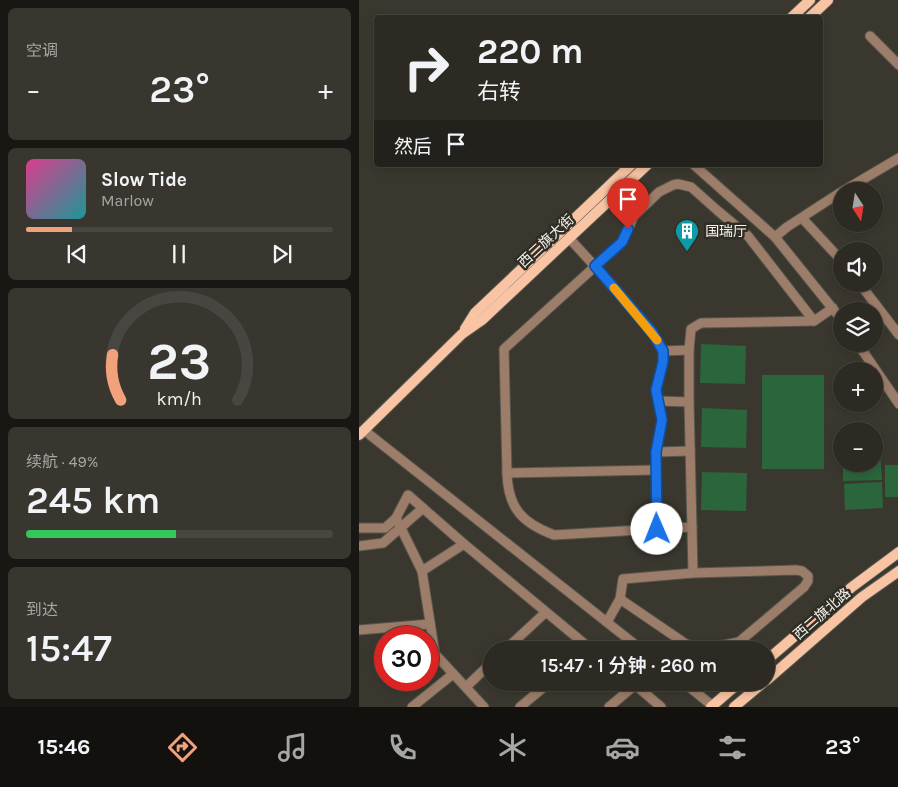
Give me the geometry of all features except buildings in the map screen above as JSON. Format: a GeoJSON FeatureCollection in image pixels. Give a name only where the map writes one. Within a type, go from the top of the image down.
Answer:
{"type":"FeatureCollection","features":[{"type":"Feature","properties":{"kind":"main road"},"geometry":{"type":"LineString","coordinates":[[794,15],[810,0]]}},
{"type":"Feature","properties":{"kind":"main road"},"geometry":{"type":"LineString","coordinates":[[812,15],[828,0]]}},
{"type":"Feature","properties":{"kind":"main road","name":"西二旗大街"},"geometry":{"type":"LineString","coordinates":[[462,334],[475,313],[629,167]]}},
{"type":"Feature","properties":{"kind":"main road","name":"西二旗大街"},"geometry":{"type":"LineString","coordinates":[[362,433],[462,334],[482,320],[645,167]]}},
{"type":"Feature","properties":{"kind":"main road","name":"西二旗北路"},"geometry":{"type":"LineString","coordinates":[[775,653],[852,587],[898,552]]}},
{"type":"Feature","properties":{"kind":"main road","name":"西二旗北路"},"geometry":{"type":"LineString","coordinates":[[775,672],[862,597],[898,571]]}},
{"type":"Feature","properties":{"kind":"main road"},"geometry":{"type":"LineString","coordinates":[[713,707],[730,691]]}},
{"type":"Feature","properties":{"kind":"main road","name":"西二旗北路"},"geometry":{"type":"LineString","coordinates":[[734,707],[753,691]]}},
{"type":"Feature","properties":{"kind":"street"},"geometry":{"type":"LineString","coordinates":[[870,36],[898,65]]}},
{"type":"Feature","properties":{"kind":"street"},"geometry":{"type":"LineString","coordinates":[[858,182],[898,158]]}},
{"type":"Feature","properties":{"kind":"street"},"geometry":{"type":"LineString","coordinates":[[693,573],[689,451],[689,350],[691,331],[698,324],[814,321],[833,308],[775,237],[696,167]]}},
{"type":"Feature","properties":{"kind":"street"},"geometry":{"type":"LineString","coordinates":[[692,527],[554,535],[541,530],[520,515],[514,507],[507,490],[505,348],[622,242],[634,216],[659,192],[673,185],[686,184],[691,187],[748,236],[814,321]]}},
{"type":"Feature","properties":{"kind":"street"},"geometry":{"type":"LineString","coordinates":[[775,237],[833,198]]}},
{"type":"Feature","properties":{"kind":"street"},"geometry":{"type":"LineString","coordinates":[[801,218],[833,252]]}},
{"type":"Feature","properties":{"kind":"street"},"geometry":{"type":"LineString","coordinates":[[569,238],[652,332],[663,351],[663,362],[656,386],[662,424],[656,452],[657,529]]}},
{"type":"Feature","properties":{"kind":"street"},"geometry":{"type":"LineString","coordinates":[[866,292],[898,335]]}},
{"type":"Feature","properties":{"kind":"street"},"geometry":{"type":"LineString","coordinates":[[663,351],[689,350]]}},
{"type":"Feature","properties":{"kind":"street"},"geometry":{"type":"LineString","coordinates":[[863,352],[898,404]]}},
{"type":"Feature","properties":{"kind":"street"},"geometry":{"type":"LineString","coordinates":[[659,402],[689,402]]}},
{"type":"Feature","properties":{"kind":"street"},"geometry":{"type":"LineString","coordinates":[[362,433],[631,641]]}},
{"type":"Feature","properties":{"kind":"street"},"geometry":{"type":"LineString","coordinates":[[656,452],[689,451]]}},
{"type":"Feature","properties":{"kind":"street"},"geometry":{"type":"LineString","coordinates":[[507,474],[656,470]]}},
{"type":"Feature","properties":{"kind":"street"},"geometry":{"type":"LineString","coordinates":[[359,528],[385,528],[397,518],[408,495],[580,641]]}},
{"type":"Feature","properties":{"kind":"street"},"geometry":{"type":"LineString","coordinates":[[359,546],[383,544],[423,508]]}},
{"type":"Feature","properties":{"kind":"street"},"geometry":{"type":"LineString","coordinates":[[397,518],[422,571],[435,654],[466,687],[480,706]]}},
{"type":"Feature","properties":{"kind":"street"},"geometry":{"type":"LineString","coordinates":[[422,571],[464,544]]}},
{"type":"Feature","properties":{"kind":"street"},"geometry":{"type":"LineString","coordinates":[[607,622],[620,599],[623,579],[693,573],[796,570],[802,571],[808,576],[809,581],[739,642],[699,648],[686,644],[620,599]]}},
{"type":"Feature","properties":{"kind":"street"},"geometry":{"type":"LineString","coordinates":[[515,641],[546,612]]}},
{"type":"Feature","properties":{"kind":"street"},"geometry":{"type":"LineString","coordinates":[[359,630],[430,624]]}},
{"type":"Feature","properties":{"kind":"street"},"geometry":{"type":"LineString","coordinates":[[466,687],[483,671]]}},
{"type":"Feature","properties":{"kind":"street"},"geometry":{"type":"LineString","coordinates":[[412,707],[453,674]]}},
{"type":"Feature","properties":{"kind":"street"},"geometry":{"type":"LineString","coordinates":[[520,707],[539,691]]}},
{"type":"Feature","properties":{"kind":"street"},"geometry":{"type":"LineString","coordinates":[[609,707],[626,691]]}},
{"type":"Feature","properties":{"kind":"street"},"geometry":{"type":"LineString","coordinates":[[642,691],[661,707]]}},
{"type":"Feature","properties":{"kind":"street"},"geometry":{"type":"LineString","coordinates":[[694,691],[713,707]]}},
{"type":"Feature","properties":{"kind":"green space"},"geometry":{"type":"Polygon","coordinates":[[[701,344],[746,346],[745,384],[700,383],[701,344]]]}},
{"type":"Feature","properties":{"kind":"green space"},"geometry":{"type":"Polygon","coordinates":[[[762,375],[824,375],[824,469],[762,469],[762,375]]]}},
{"type":"Feature","properties":{"kind":"green space"},"geometry":{"type":"Polygon","coordinates":[[[702,408],[747,410],[746,448],[701,447],[702,408]]]}},
{"type":"Feature","properties":{"kind":"green space"},"geometry":{"type":"Polygon","coordinates":[[[885,465],[898,465],[898,497],[885,497],[885,465]]]}},
{"type":"Feature","properties":{"kind":"green space"},"geometry":{"type":"Polygon","coordinates":[[[702,472],[747,473],[746,511],[701,510],[702,472]]]}},
{"type":"Feature","properties":{"kind":"green space"},"geometry":{"type":"Polygon","coordinates":[[[843,472],[881,472],[882,480],[843,481],[843,472]]]}},
{"type":"Feature","properties":{"kind":"green space"},"geometry":{"type":"Polygon","coordinates":[[[882,482],[883,508],[845,510],[844,484],[882,482]]]}},
{"type":"Feature","properties":{"kind":"slow traffic"},"geometry":{"type":"LineString","coordinates":[[614,288],[657,340]]}},
{"type":"Feature","properties":{"kind":"place","name":"国瑞厅"},"geometry":{"type":"Point","coordinates":[687,252]}},
{"type":"Feature","properties":{"kind":"route"},"geometry":{"type":"LineString","coordinates":[[628,229],[622,242],[595,266],[652,332],[663,351],[663,362],[656,390],[662,420],[660,439],[656,452],[657,529]]}}]}
